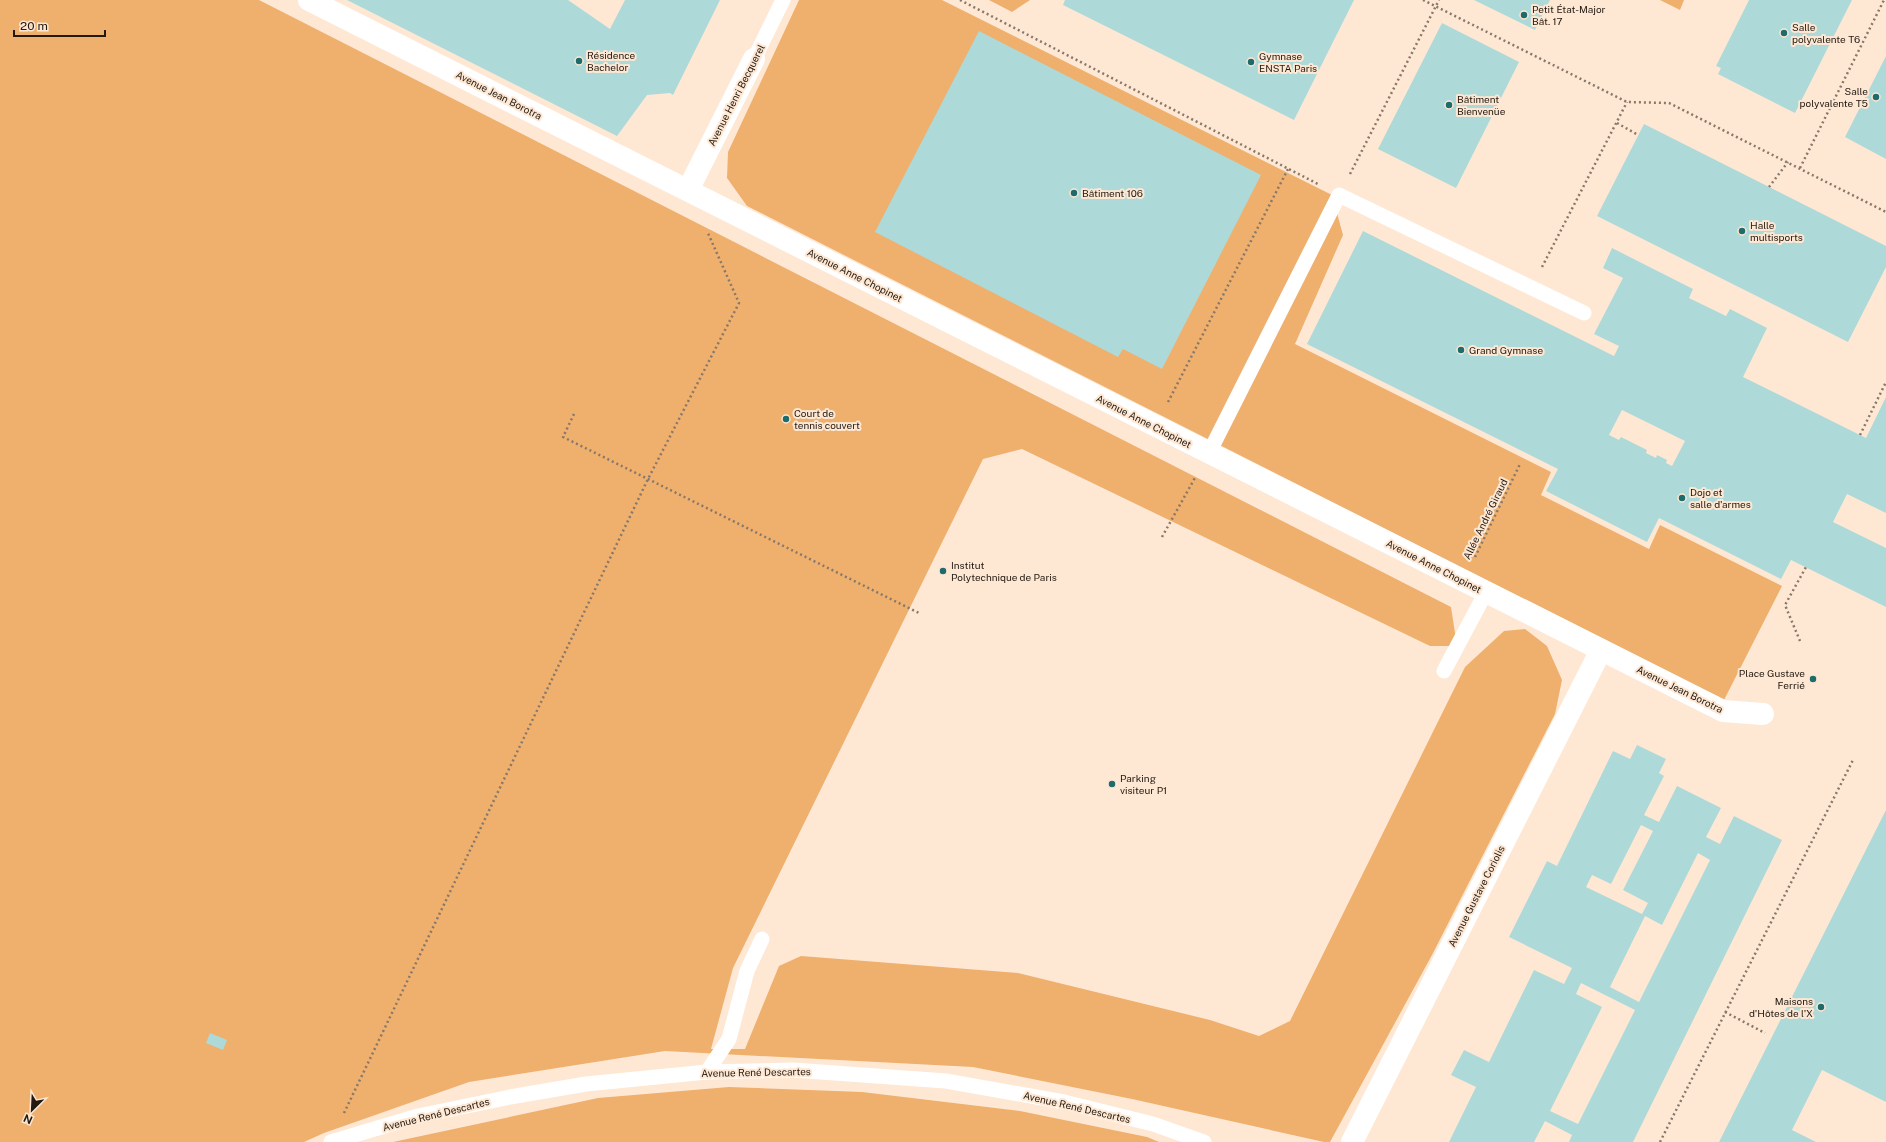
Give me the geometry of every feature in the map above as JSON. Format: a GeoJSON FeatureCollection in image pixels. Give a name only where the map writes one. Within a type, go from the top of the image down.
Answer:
{"type":"FeatureCollection","features":[{"type":"Feature","properties":{"kind":"street","name":"Avenue Jean Borotra"},"geometry":{"type":"LineString","coordinates":[[309,0],[688,190]]}},
{"type":"Feature","properties":{"kind":"street","name":"Avenue Henri Becquerel"},"geometry":{"type":"LineString","coordinates":[[688,190],[754,59]]}},
{"type":"Feature","properties":{"kind":"street","name":"Avenue Anne Chopinet"},"geometry":{"type":"LineString","coordinates":[[688,190],[1601,650]]}},
{"type":"Feature","properties":{"kind":"street","name":"Avenue Jean Borotra"},"geometry":{"type":"LineString","coordinates":[[1601,650],[1723,711],[1763,714]]}},
{"type":"Feature","properties":{"kind":"street","name":"Avenue Gustave Coriolis"},"geometry":{"type":"LineString","coordinates":[[1352,1142],[1601,650]]}},
{"type":"Feature","properties":{"kind":"lane","name":"Avenue Henri Becquerel"},"geometry":{"type":"LineString","coordinates":[[754,59],[783,0]]}},
{"type":"Feature","properties":{"kind":"lane"},"geometry":{"type":"LineString","coordinates":[[1209,453],[1339,195],[1584,313]]}},
{"type":"Feature","properties":{"kind":"lane"},"geometry":{"type":"LineString","coordinates":[[1444,671],[1486,592]]}},
{"type":"Feature","properties":{"kind":"lane"},"geometry":{"type":"LineString","coordinates":[[707,1072],[728,1039],[747,971],[762,938]]}},
{"type":"Feature","properties":{"kind":"lane","name":"Avenue René Descartes"},"geometry":{"type":"LineString","coordinates":[[331,1142],[418,1116],[510,1097],[586,1084],[707,1072],[793,1070],[946,1081],[1064,1102],[1153,1124],[1204,1142]]}},
{"type":"Feature","properties":{"kind":"path"},"geometry":{"type":"LineString","coordinates":[[960,0],[1339,195],[1439,0]]}},
{"type":"Feature","properties":{"kind":"path"},"geometry":{"type":"LineString","coordinates":[[1423,0],[1627,102],[1669,103],[1886,212]]}},
{"type":"Feature","properties":{"kind":"path"},"geometry":{"type":"LineString","coordinates":[[1800,168],[1884,0]]}},
{"type":"Feature","properties":{"kind":"path"},"geometry":{"type":"LineString","coordinates":[[1531,288],[1627,102]]}},
{"type":"Feature","properties":{"kind":"path"},"geometry":{"type":"LineString","coordinates":[[1617,123],[1638,135]]}},
{"type":"Feature","properties":{"kind":"path"},"geometry":{"type":"LineString","coordinates":[[1770,187],[1788,162]]}},
{"type":"Feature","properties":{"kind":"path"},"geometry":{"type":"LineString","coordinates":[[1155,426],[1288,169]]}},
{"type":"Feature","properties":{"kind":"path"},"geometry":{"type":"LineString","coordinates":[[342,1116],[648,479],[739,303],[688,190]]}},
{"type":"Feature","properties":{"kind":"path"},"geometry":{"type":"LineString","coordinates":[[1860,436],[1886,382]]}},
{"type":"Feature","properties":{"kind":"path"},"geometry":{"type":"LineString","coordinates":[[574,414],[563,437],[921,614]]}},
{"type":"Feature","properties":{"kind":"path"},"geometry":{"type":"LineString","coordinates":[[1162,537],[1209,453]]}},
{"type":"Feature","properties":{"kind":"path","name":"Allée André Giraud"},"geometry":{"type":"LineString","coordinates":[[1464,581],[1520,464]]}},
{"type":"Feature","properties":{"kind":"path"},"geometry":{"type":"LineString","coordinates":[[1800,641],[1785,605],[1806,567]]}},
{"type":"Feature","properties":{"kind":"path"},"geometry":{"type":"LineString","coordinates":[[1660,1142],[1853,760]]}},
{"type":"Feature","properties":{"kind":"path"},"geometry":{"type":"LineString","coordinates":[[1725,1012],[1765,1033]]}},
{"type":"Feature","properties":{"kind":"shaded area"},"geometry":{"type":"Polygon","coordinates":[[[0,0],[259,0],[1451,607],[1457,646],[1430,646],[1022,449],[983,459],[733,968],[711,1049],[745,1049],[779,966],[801,956],[1018,973],[1210,1020],[1259,1036],[1290,1021],[1465,667],[1504,631],[1525,629],[1547,646],[1562,680],[1555,714],[1432,955],[1330,1142],[1324,1142],[1132,1099],[973,1067],[665,1051],[469,1082],[324,1133],[304,1142],[0,1142],[0,0]]]}},
{"type":"Feature","properties":{"kind":"shaded area"},"geometry":{"type":"Polygon","coordinates":[[[799,0],[942,0],[1332,195],[1343,235],[1295,344],[1551,472],[1541,495],[1649,549],[1660,525],[1782,586],[1724,700],[747,206],[727,178],[728,152],[799,0]]]}},
{"type":"Feature","properties":{"kind":"shaded area"},"geometry":{"type":"Polygon","coordinates":[[[989,0],[1030,0],[1012,12],[989,0]]]}},
{"type":"Feature","properties":{"kind":"shaded area"},"geometry":{"type":"Polygon","coordinates":[[[1660,0],[1684,0],[1680,10],[1660,0]]]}},
{"type":"Feature","properties":{"kind":"shaded area"},"geometry":{"type":"Polygon","coordinates":[[[729,1087],[862,1092],[1020,1111],[1147,1137],[1159,1142],[393,1142],[598,1098],[729,1087]]]}},
{"type":"Feature","properties":{"kind":"building","name":"Résidence Bachelor"},"geometry":{"type":"Polygon","coordinates":[[[347,0],[568,0],[610,29],[625,0],[720,0],[673,95],[670,93],[647,95],[617,136],[347,0]]]}},
{"type":"Feature","properties":{"kind":"building","name":"Gymnase ENSTA Paris"},"geometry":{"type":"Polygon","coordinates":[[[1065,0],[1354,0],[1294,120],[1063,5],[1065,0]]]}},
{"type":"Feature","properties":{"kind":"building","name":"Petit État-Major Bât. 17"},"geometry":{"type":"Polygon","coordinates":[[[1474,0],[1550,0],[1535,30],[1474,0]]]}},
{"type":"Feature","properties":{"kind":"building","name":"Salle polyvalente T6"},"geometry":{"type":"Polygon","coordinates":[[[1749,0],[1852,0],[1795,113],[1718,74],[1721,68],[1716,66],[1749,0]]]}},
{"type":"Feature","properties":{"kind":"building","name":"Bâtiment Bienvenüe"},"geometry":{"type":"Polygon","coordinates":[[[1442,23],[1519,62],[1456,188],[1378,149],[1442,23]]]}},
{"type":"Feature","properties":{"kind":"building","name":"Bâtiment 106"},"geometry":{"type":"Polygon","coordinates":[[[979,31],[1261,175],[1162,369],[1123,349],[1118,357],[875,232],[979,31]]]}},
{"type":"Feature","properties":{"kind":"building","name":"Salle polyvalente T5"},"geometry":{"type":"Polygon","coordinates":[[[1886,56],[1886,159],[1845,137],[1886,56]]]}},
{"type":"Feature","properties":{"kind":"building","name":"Halle multisports"},"geometry":{"type":"Polygon","coordinates":[[[1644,124],[1886,246],[1886,267],[1848,342],[1597,216],[1644,124]]]}},
{"type":"Feature","properties":{"kind":"building"},"geometry":{"type":"Polygon","coordinates":[[[1363,231],[1614,356],[1619,346],[1594,334],[1623,278],[1603,268],[1612,248],[1693,289],[1689,298],[1726,316],[1730,309],[1767,328],[1743,377],[1866,438],[1886,397],[1886,513],[1847,494],[1833,522],[1886,548],[1886,607],[1791,560],[1781,579],[1659,518],[1647,542],[1546,491],[1558,469],[1307,344],[1363,231]],[[1622,410],[1609,435],[1619,440],[1621,437],[1647,450],[1646,453],[1656,458],[1657,455],[1667,460],[1666,463],[1672,466],[1685,441],[1622,410]]]}},
{"type":"Feature","properties":{"kind":"building"},"geometry":{"type":"Polygon","coordinates":[[[1637,745],[1666,759],[1659,773],[1664,776],[1644,815],[1659,822],[1677,786],[1721,808],[1706,837],[1720,844],[1734,816],[1782,840],[1633,1142],[1569,1142],[1572,1135],[1545,1121],[1534,1142],[1449,1142],[1476,1087],[1451,1075],[1464,1050],[1489,1062],[1534,970],[1564,984],[1572,968],[1509,937],[1547,861],[1557,866],[1613,751],[1630,759],[1637,745]],[[1641,825],[1611,884],[1592,875],[1586,887],[1642,914],[1648,903],[1623,890],[1653,831],[1641,825]],[[1698,853],[1662,925],[1645,916],[1610,987],[1639,1002],[1710,860],[1698,853]],[[1581,983],[1576,994],[1602,1007],[1550,1111],[1578,1124],[1635,1010],[1581,983]]]}},
{"type":"Feature","properties":{"kind":"building","name":"Maisons d'Hôtes de l'X"},"geometry":{"type":"Polygon","coordinates":[[[1886,810],[1886,1102],[1822,1070],[1792,1130],[1816,1142],[1719,1142],[1886,810]]]}},
{"type":"Feature","properties":{"kind":"building"},"geometry":{"type":"Polygon","coordinates":[[[210,1033],[227,1040],[223,1050],[206,1043],[210,1033]]]}},
{"type":"Feature","properties":{"kind":"place","name":"Petit État-Major Bât. 17"},"geometry":{"type":"Point","coordinates":[1524,15]}},
{"type":"Feature","properties":{"kind":"place","name":"Salle polyvalente T6"},"geometry":{"type":"Point","coordinates":[1784,33]}},
{"type":"Feature","properties":{"kind":"place","name":"Résidence Bachelor"},"geometry":{"type":"Point","coordinates":[579,61]}},
{"type":"Feature","properties":{"kind":"place","name":"Gymnase ENSTA Paris"},"geometry":{"type":"Point","coordinates":[1251,62]}},
{"type":"Feature","properties":{"kind":"place","name":"Salle polyvalente T5"},"geometry":{"type":"Point","coordinates":[1876,97]}},
{"type":"Feature","properties":{"kind":"place","name":"Bâtiment Bienvenüe"},"geometry":{"type":"Point","coordinates":[1449,105]}},
{"type":"Feature","properties":{"kind":"place","name":"Bâtiment 106"},"geometry":{"type":"Point","coordinates":[1074,193]}},
{"type":"Feature","properties":{"kind":"place","name":"Halle multisports"},"geometry":{"type":"Point","coordinates":[1742,231]}},
{"type":"Feature","properties":{"kind":"place","name":"Grand Gymnase"},"geometry":{"type":"Point","coordinates":[1461,350]}},
{"type":"Feature","properties":{"kind":"place","name":"Court de tennis couvert"},"geometry":{"type":"Point","coordinates":[786,419]}},
{"type":"Feature","properties":{"kind":"place","name":"Dojo et salle d'armes"},"geometry":{"type":"Point","coordinates":[1682,498]}},
{"type":"Feature","properties":{"kind":"place","name":"Institut Polytechnique de Paris"},"geometry":{"type":"Point","coordinates":[943,571]}},
{"type":"Feature","properties":{"kind":"place","name":"Place Gustave Ferrié"},"geometry":{"type":"Point","coordinates":[1813,679]}},
{"type":"Feature","properties":{"kind":"place","name":"Parking visiteur P1"},"geometry":{"type":"Point","coordinates":[1112,784]}},
{"type":"Feature","properties":{"kind":"place","name":"Maisons d'Hôtes de l'X"},"geometry":{"type":"Point","coordinates":[1821,1007]}}]}
